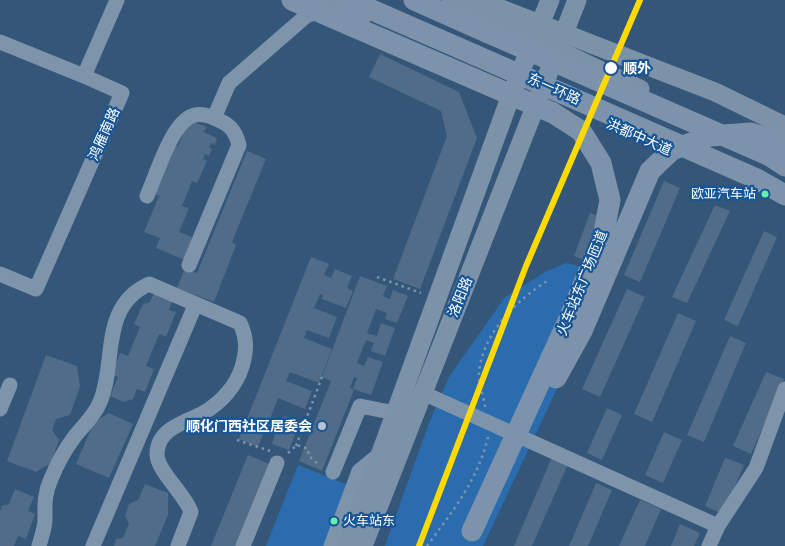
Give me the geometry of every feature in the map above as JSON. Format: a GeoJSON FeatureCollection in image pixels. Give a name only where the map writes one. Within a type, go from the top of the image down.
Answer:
{"type":"FeatureCollection","features":[{"type":"Feature","properties":{"kind":"highway","name":"火车站东广场匝道"},"geometry":{"type":"LineString","coordinates":[[292,0],[553,113],[581,131],[601,162],[610,200],[603,237],[571,314],[467,538]]}},
{"type":"Feature","properties":{"kind":"highway","name":"东一环路"},"geometry":{"type":"LineString","coordinates":[[414,0],[761,152],[785,166]]}},
{"type":"Feature","properties":{"kind":"highway","name":"东一环路"},"geometry":{"type":"LineString","coordinates":[[338,1],[757,178],[785,195]]}},
{"type":"Feature","properties":{"kind":"highway","name":"火车站东广场匝道"},"geometry":{"type":"LineString","coordinates":[[467,538],[582,331],[650,171],[672,150],[710,136],[750,133],[785,144]]}},
{"type":"Feature","properties":{"kind":"main road"},"geometry":{"type":"LineString","coordinates":[[451,0],[558,49],[785,159]]}},
{"type":"Feature","properties":{"kind":"main road"},"geometry":{"type":"LineString","coordinates":[[478,0],[715,92],[785,126]]}},
{"type":"Feature","properties":{"kind":"main road","name":"洛阳路"},"geometry":{"type":"LineString","coordinates":[[347,546],[516,82],[550,0]]}},
{"type":"Feature","properties":{"kind":"main road","name":"洛阳路"},"geometry":{"type":"LineString","coordinates":[[363,546],[577,0]]}},
{"type":"Feature","properties":{"kind":"main road","name":"洪都中大道"},"geometry":{"type":"LineString","coordinates":[[338,1],[785,202]]}},
{"type":"Feature","properties":{"kind":"street"},"geometry":{"type":"LineString","coordinates":[[0,42],[84,76],[117,0]]}},
{"type":"Feature","properties":{"kind":"street"},"geometry":{"type":"LineString","coordinates":[[214,118],[229,83],[306,16],[338,1]]}},
{"type":"Feature","properties":{"kind":"street","name":"鸿雁南路"},"geometry":{"type":"LineString","coordinates":[[0,274],[36,288],[122,93],[84,76]]}},
{"type":"Feature","properties":{"kind":"street"},"geometry":{"type":"LineString","coordinates":[[147,196],[176,131],[184,120],[193,115],[204,114],[228,124],[234,130],[239,145],[189,265]]}},
{"type":"Feature","properties":{"kind":"street"},"geometry":{"type":"LineString","coordinates":[[39,546],[45,521],[44,498],[51,479],[74,438],[97,410],[104,394],[114,327],[130,299],[150,284],[240,323],[246,335],[246,354],[240,373],[231,390],[204,412],[175,426],[162,437],[158,447],[156,455],[160,466],[188,503],[191,512],[178,546]]}},
{"type":"Feature","properties":{"kind":"street"},"geometry":{"type":"LineString","coordinates":[[93,546],[194,308]]}},
{"type":"Feature","properties":{"kind":"street"},"geometry":{"type":"LineString","coordinates":[[0,408],[10,385]]}},
{"type":"Feature","properties":{"kind":"street"},"geometry":{"type":"LineString","coordinates":[[709,546],[718,526],[756,468],[785,389]]}},
{"type":"Feature","properties":{"kind":"street"},"geometry":{"type":"LineString","coordinates":[[422,392],[718,526]]}},
{"type":"Feature","properties":{"kind":"street"},"geometry":{"type":"LineString","coordinates":[[333,472],[360,406],[395,413]]}},
{"type":"Feature","properties":{"kind":"street"},"geometry":{"type":"LineString","coordinates":[[330,546],[359,471],[381,453]]}},
{"type":"Feature","properties":{"kind":"street"},"geometry":{"type":"LineString","coordinates":[[243,546],[277,463]]}},
{"type":"Feature","properties":{"kind":"path"},"geometry":{"type":"LineString","coordinates":[[377,276],[437,299]]}},
{"type":"Feature","properties":{"kind":"path"},"geometry":{"type":"LineString","coordinates":[[296,446],[322,377]]}},
{"type":"Feature","properties":{"kind":"shaded area"},"geometry":{"type":"Polygon","coordinates":[[[566,263],[611,274],[483,546],[385,546],[429,423],[449,377],[505,297],[545,272],[566,263]]]}},
{"type":"Feature","properties":{"kind":"shaded area"},"geometry":{"type":"Polygon","coordinates":[[[298,465],[348,485],[324,546],[266,546],[298,465]]]}},
{"type":"Feature","properties":{"kind":"building"},"geometry":{"type":"Polygon","coordinates":[[[380,54],[459,92],[477,138],[420,289],[393,279],[447,136],[441,111],[369,77],[380,54]]]}},
{"type":"Feature","properties":{"kind":"building"},"geometry":{"type":"Polygon","coordinates":[[[189,120],[207,127],[203,132],[217,138],[215,145],[211,143],[209,147],[212,149],[209,156],[205,154],[203,159],[207,161],[197,183],[192,181],[182,206],[189,208],[179,232],[197,239],[187,261],[156,248],[160,238],[144,232],[159,196],[151,193],[175,145],[178,147],[189,120]]]}},
{"type":"Feature","properties":{"kind":"building"},"geometry":{"type":"Polygon","coordinates":[[[247,151],[266,159],[232,242],[236,245],[214,302],[177,288],[185,268],[197,273],[247,151]]]}},
{"type":"Feature","properties":{"kind":"building"},"geometry":{"type":"Polygon","coordinates":[[[664,181],[680,188],[640,282],[624,275],[664,181]]]}},
{"type":"Feature","properties":{"kind":"building"},"geometry":{"type":"Polygon","coordinates":[[[715,205],[730,211],[687,303],[672,297],[715,205]]]}},
{"type":"Feature","properties":{"kind":"building"},"geometry":{"type":"Polygon","coordinates":[[[590,213],[605,218],[589,262],[574,256],[590,213]]]}},
{"type":"Feature","properties":{"kind":"building"},"geometry":{"type":"Polygon","coordinates":[[[764,231],[777,237],[738,326],[724,320],[764,231]]]}},
{"type":"Feature","properties":{"kind":"building"},"geometry":{"type":"Polygon","coordinates":[[[311,257],[329,264],[324,275],[331,278],[335,269],[352,276],[347,288],[353,291],[346,308],[322,299],[323,295],[320,294],[314,308],[337,317],[329,338],[307,330],[304,338],[332,349],[319,383],[290,372],[286,381],[312,391],[305,409],[278,398],[270,419],[281,424],[284,416],[300,422],[289,450],[272,444],[275,435],[264,431],[258,447],[239,439],[311,257]]]}},
{"type":"Feature","properties":{"kind":"building"},"geometry":{"type":"Polygon","coordinates":[[[360,276],[387,286],[383,296],[390,299],[393,290],[408,296],[397,323],[385,319],[387,313],[376,309],[367,333],[377,336],[381,323],[395,328],[385,356],[371,351],[374,343],[366,340],[357,363],[364,366],[368,357],[383,362],[371,395],[353,389],[357,378],[354,377],[350,388],[343,385],[354,390],[322,471],[299,461],[331,381],[322,377],[360,276]]]}},
{"type":"Feature","properties":{"kind":"building"},"geometry":{"type":"Polygon","coordinates":[[[156,288],[175,295],[169,310],[176,312],[166,337],[159,334],[146,366],[154,369],[145,392],[137,389],[133,399],[124,402],[110,396],[118,377],[112,375],[120,353],[128,356],[140,327],[134,324],[143,304],[150,302],[156,288]]]}},
{"type":"Feature","properties":{"kind":"building"},"geometry":{"type":"Polygon","coordinates":[[[627,289],[645,297],[600,397],[582,389],[627,289]]]}},
{"type":"Feature","properties":{"kind":"building"},"geometry":{"type":"Polygon","coordinates":[[[678,313],[696,321],[652,422],[634,414],[678,313]]]}},
{"type":"Feature","properties":{"kind":"building"},"geometry":{"type":"Polygon","coordinates":[[[730,336],[746,343],[704,442],[687,435],[730,336]]]}},
{"type":"Feature","properties":{"kind":"building"},"geometry":{"type":"Polygon","coordinates":[[[46,355],[77,366],[80,386],[70,415],[56,419],[52,430],[59,440],[51,463],[36,472],[7,461],[46,355]]]}},
{"type":"Feature","properties":{"kind":"building"},"geometry":{"type":"Polygon","coordinates":[[[766,372],[784,379],[751,454],[733,446],[766,372]]]}},
{"type":"Feature","properties":{"kind":"building"},"geometry":{"type":"Polygon","coordinates":[[[607,408],[622,415],[602,460],[587,453],[607,408]]]}},
{"type":"Feature","properties":{"kind":"building"},"geometry":{"type":"Polygon","coordinates":[[[109,413],[133,424],[109,478],[76,464],[94,422],[109,413]]]}},
{"type":"Feature","properties":{"kind":"building"},"geometry":{"type":"Polygon","coordinates":[[[664,432],[682,440],[663,483],[645,475],[664,432]]]}},
{"type":"Feature","properties":{"kind":"building"},"geometry":{"type":"Polygon","coordinates":[[[248,455],[274,466],[241,546],[211,546],[248,455]]]}},
{"type":"Feature","properties":{"kind":"building"},"geometry":{"type":"Polygon","coordinates":[[[552,457],[568,464],[532,546],[514,546],[552,457]]]}},
{"type":"Feature","properties":{"kind":"building"},"geometry":{"type":"Polygon","coordinates":[[[725,458],[744,465],[723,514],[705,506],[725,458]]]}},
{"type":"Feature","properties":{"kind":"building"},"geometry":{"type":"Polygon","coordinates":[[[596,483],[612,490],[588,546],[569,546],[596,483]]]}},
{"type":"Feature","properties":{"kind":"building"},"geometry":{"type":"Polygon","coordinates":[[[145,484],[168,493],[168,515],[155,546],[114,546],[116,539],[123,538],[129,523],[125,516],[129,504],[138,500],[145,484]]]}},
{"type":"Feature","properties":{"kind":"building"},"geometry":{"type":"Polygon","coordinates":[[[15,489],[34,497],[28,511],[35,514],[26,539],[18,536],[14,546],[0,546],[0,511],[2,506],[9,504],[15,489]]]}},
{"type":"Feature","properties":{"kind":"building"},"geometry":{"type":"Polygon","coordinates":[[[640,500],[661,509],[645,546],[619,546],[640,500]]]}},
{"type":"Feature","properties":{"kind":"building"},"geometry":{"type":"Polygon","coordinates":[[[680,524],[700,533],[694,546],[671,546],[680,524]]]}},
{"type":"Feature","properties":{"kind":"transit line"},"geometry":{"type":"LineString","coordinates":[[419,546],[526,266],[640,0]]}},
{"type":"Feature","properties":{"kind":"place","name":"顺外"},"geometry":{"type":"Point","coordinates":[611,68]}},
{"type":"Feature","properties":{"kind":"place","name":"欧亚汽车站"},"geometry":{"type":"Point","coordinates":[765,194]}},
{"type":"Feature","properties":{"kind":"place","name":"顺化门西社区居委会"},"geometry":{"type":"Point","coordinates":[322,426]}},
{"type":"Feature","properties":{"kind":"place","name":"火车站东"},"geometry":{"type":"Point","coordinates":[334,521]}}]}
